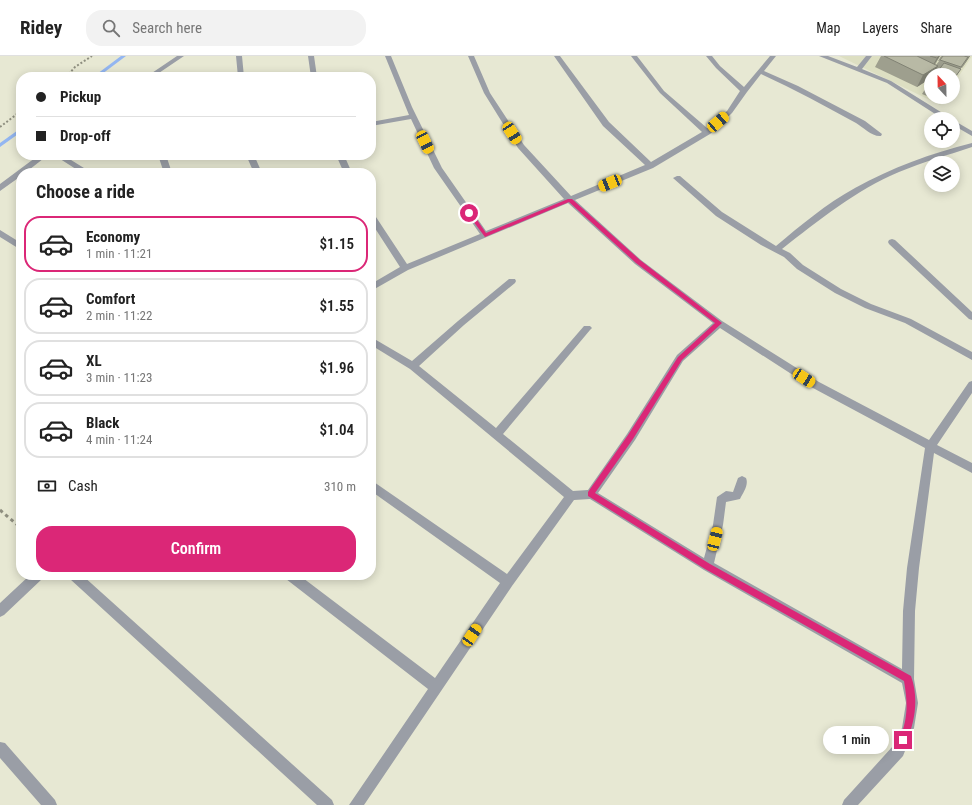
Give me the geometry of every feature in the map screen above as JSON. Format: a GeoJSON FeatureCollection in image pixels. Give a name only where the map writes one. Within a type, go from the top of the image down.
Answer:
{"type":"FeatureCollection","features":[{"type":"Feature","properties":{"kind":"street"},"geometry":{"type":"LineString","coordinates":[[159,72],[181,56]]}},
{"type":"Feature","properties":{"kind":"street"},"geometry":{"type":"LineString","coordinates":[[239,56],[240,72]]}},
{"type":"Feature","properties":{"kind":"street"},"geometry":{"type":"LineString","coordinates":[[311,56],[313,72]]}},
{"type":"Feature","properties":{"kind":"street"},"geometry":{"type":"LineString","coordinates":[[388,56],[413,116],[438,168],[485,235]]}},
{"type":"Feature","properties":{"kind":"street"},"geometry":{"type":"LineString","coordinates":[[472,56],[486,94],[521,146],[570,200],[638,262],[719,323],[816,386],[972,468]]}},
{"type":"Feature","properties":{"kind":"street"},"geometry":{"type":"LineString","coordinates":[[557,56],[606,124],[650,166]]}},
{"type":"Feature","properties":{"kind":"street"},"geometry":{"type":"LineString","coordinates":[[634,56],[662,92],[707,132]]}},
{"type":"Feature","properties":{"kind":"street"},"geometry":{"type":"LineString","coordinates":[[709,56],[718,67],[744,91]]}},
{"type":"Feature","properties":{"kind":"street"},"geometry":{"type":"LineString","coordinates":[[376,285],[405,268],[650,166],[707,132],[730,112],[744,91],[773,56]]}},
{"type":"Feature","properties":{"kind":"street"},"geometry":{"type":"LineString","coordinates":[[822,56],[889,82],[937,112]]}},
{"type":"Feature","properties":{"kind":"street"},"geometry":{"type":"LineString","coordinates":[[858,70],[869,56]]}},
{"type":"Feature","properties":{"kind":"street"},"geometry":{"type":"LineString","coordinates":[[760,71],[796,87],[862,123],[878,134]]}},
{"type":"Feature","properties":{"kind":"street"},"geometry":{"type":"LineString","coordinates":[[376,123],[413,116]]}},
{"type":"Feature","properties":{"kind":"street"},"geometry":{"type":"LineString","coordinates":[[960,126],[972,134]]}},
{"type":"Feature","properties":{"kind":"street"},"geometry":{"type":"LineString","coordinates":[[777,249],[826,210],[863,188],[897,170],[972,145]]}},
{"type":"Feature","properties":{"kind":"street"},"geometry":{"type":"LineString","coordinates":[[27,168],[37,160]]}},
{"type":"Feature","properties":{"kind":"street"},"geometry":{"type":"LineString","coordinates":[[66,160],[80,168]]}},
{"type":"Feature","properties":{"kind":"street"},"geometry":{"type":"LineString","coordinates":[[0,188],[16,176]]}},
{"type":"Feature","properties":{"kind":"street"},"geometry":{"type":"LineString","coordinates":[[677,178],[713,209],[764,243],[787,255],[800,267],[838,291],[868,306],[908,321],[972,356]]}},
{"type":"Feature","properties":{"kind":"street"},"geometry":{"type":"LineString","coordinates":[[376,224],[405,268]]}},
{"type":"Feature","properties":{"kind":"street"},"geometry":{"type":"LineString","coordinates":[[0,233],[16,244]]}},
{"type":"Feature","properties":{"kind":"street"},"geometry":{"type":"LineString","coordinates":[[892,242],[972,317]]}},
{"type":"Feature","properties":{"kind":"street"},"geometry":{"type":"LineString","coordinates":[[413,366],[512,281]]}},
{"type":"Feature","properties":{"kind":"street"},"geometry":{"type":"LineString","coordinates":[[591,494],[631,437],[680,358],[719,323]]}},
{"type":"Feature","properties":{"kind":"street"},"geometry":{"type":"LineString","coordinates":[[497,434],[587,328]]}},
{"type":"Feature","properties":{"kind":"street"},"geometry":{"type":"LineString","coordinates":[[376,343],[413,366],[571,496],[591,494],[708,566],[908,679]]}},
{"type":"Feature","properties":{"kind":"street"},"geometry":{"type":"LineString","coordinates":[[849,805],[898,751],[908,728],[912,703],[908,679],[910,610],[913,575],[930,447],[972,385]]}},
{"type":"Feature","properties":{"kind":"street"},"geometry":{"type":"LineString","coordinates":[[708,566],[718,525],[722,500],[726,496],[730,498],[736,496],[740,489],[742,480]]}},
{"type":"Feature","properties":{"kind":"street"},"geometry":{"type":"LineString","coordinates":[[376,489],[508,582]]}},
{"type":"Feature","properties":{"kind":"street"},"geometry":{"type":"LineString","coordinates":[[356,805],[508,582],[571,496]]}},
{"type":"Feature","properties":{"kind":"street"},"geometry":{"type":"LineString","coordinates":[[0,611],[33,580]]}},
{"type":"Feature","properties":{"kind":"street"},"geometry":{"type":"LineString","coordinates":[[80,580],[327,805]]}},
{"type":"Feature","properties":{"kind":"street"},"geometry":{"type":"LineString","coordinates":[[297,580],[436,687]]}},
{"type":"Feature","properties":{"kind":"street"},"geometry":{"type":"LineString","coordinates":[[0,748],[50,805]]}},
{"type":"Feature","properties":{"kind":"path"},"geometry":{"type":"LineString","coordinates":[[71,72],[92,56]]}},
{"type":"Feature","properties":{"kind":"path"},"geometry":{"type":"LineString","coordinates":[[0,127],[16,115]]}},
{"type":"Feature","properties":{"kind":"path"},"geometry":{"type":"LineString","coordinates":[[0,510],[16,524]]}},
{"type":"Feature","properties":{"kind":"shaded area"},"geometry":{"type":"Polygon","coordinates":[[[839,56],[972,56],[960,74],[960,68],[924,68],[924,97],[839,56]]]}},
{"type":"Feature","properties":{"kind":"building"},"geometry":{"type":"Polygon","coordinates":[[[884,56],[917,56],[938,66],[935,68],[924,68],[923,75],[884,56]]]}},
{"type":"Feature","properties":{"kind":"building"},"geometry":{"type":"Polygon","coordinates":[[[943,56],[968,57],[961,67],[940,60],[943,56]]]}},
{"type":"Feature","properties":{"kind":"building"},"geometry":{"type":"Polygon","coordinates":[[[944,63],[958,68],[940,68],[944,63]]]}},
{"type":"Feature","properties":{"kind":"waterway"},"geometry":{"type":"LineString","coordinates":[[102,72],[124,56]]}},
{"type":"Feature","properties":{"kind":"waterway"},"geometry":{"type":"LineString","coordinates":[[0,145],[16,134]]}},
{"type":"Feature","properties":{"kind":"route"},"geometry":{"type":"LineString","coordinates":[[469,213],[485,235],[570,200],[638,262],[719,323],[680,358],[631,437],[591,494],[708,566],[908,679],[912,703],[908,728],[903,740]]}}]}
